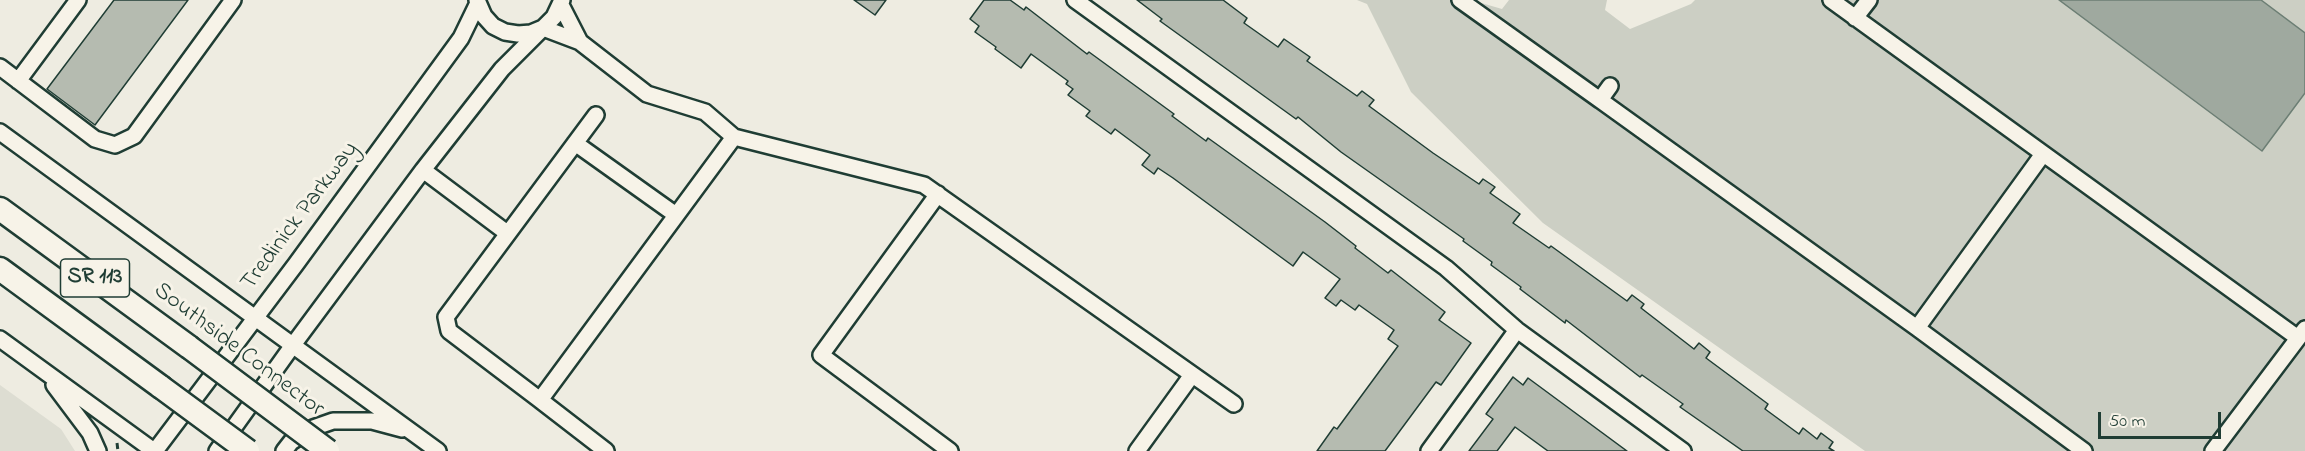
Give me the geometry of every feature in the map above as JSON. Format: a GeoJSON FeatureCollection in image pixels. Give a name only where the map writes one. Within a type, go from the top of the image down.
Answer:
{"type":"FeatureCollection","features":[{"type":"Feature","properties":{"kind":"highway","name":"Southside Connector"},"geometry":{"type":"LineString","coordinates":[[0,209],[328,451]]}},
{"type":"Feature","properties":{"kind":"highway","name":"SR 113"},"geometry":{"type":"LineString","coordinates":[[0,269],[248,451]]}},
{"type":"Feature","properties":{"kind":"street"},"geometry":{"type":"LineString","coordinates":[[18,81],[78,0]]}},
{"type":"Feature","properties":{"kind":"street"},"geometry":{"type":"LineString","coordinates":[[0,67],[95,139],[115,145],[134,136],[233,0]]}},
{"type":"Feature","properties":{"kind":"street"},"geometry":{"type":"LineString","coordinates":[[1074,0],[1446,268],[1517,330],[1683,451]]}},
{"type":"Feature","properties":{"kind":"street"},"geometry":{"type":"LineString","coordinates":[[1460,0],[1917,328],[2084,451]]}},
{"type":"Feature","properties":{"kind":"street"},"geometry":{"type":"LineString","coordinates":[[1831,0],[2043,154],[2302,334],[2213,451]]}},
{"type":"Feature","properties":{"kind":"street"},"geometry":{"type":"LineString","coordinates":[[1855,18],[1869,0]]}},
{"type":"Feature","properties":{"kind":"street"},"geometry":{"type":"LineString","coordinates":[[477,2],[484,16],[493,26],[505,32],[518,34],[531,33],[543,28],[580,42],[647,94],[705,112],[734,137],[924,185],[1234,404]]}},
{"type":"Feature","properties":{"kind":"street","name":"Tredinick Parkway"},"geometry":{"type":"LineString","coordinates":[[154,451],[296,264],[461,38],[477,2]]}},
{"type":"Feature","properties":{"kind":"street"},"geometry":{"type":"LineString","coordinates":[[217,451],[292,345],[423,170],[502,69],[554,17],[562,2]]}},
{"type":"Feature","properties":{"kind":"street"},"geometry":{"type":"LineString","coordinates":[[562,2],[580,42]]}},
{"type":"Feature","properties":{"kind":"street"},"geometry":{"type":"LineString","coordinates":[[1600,100],[1610,86]]}},
{"type":"Feature","properties":{"kind":"street"},"geometry":{"type":"LineString","coordinates":[[597,115],[446,317],[449,331],[606,451]]}},
{"type":"Feature","properties":{"kind":"street","name":"Southside Connector"},"geometry":{"type":"LineString","coordinates":[[0,132],[438,451]]}},
{"type":"Feature","properties":{"kind":"street"},"geometry":{"type":"LineString","coordinates":[[540,400],[734,137]]}},
{"type":"Feature","properties":{"kind":"street"},"geometry":{"type":"LineString","coordinates":[[575,143],[676,215]]}},
{"type":"Feature","properties":{"kind":"street"},"geometry":{"type":"LineString","coordinates":[[1917,328],[2043,154]]}},
{"type":"Feature","properties":{"kind":"street"},"geometry":{"type":"LineString","coordinates":[[423,170],[507,234]]}},
{"type":"Feature","properties":{"kind":"street"},"geometry":{"type":"LineString","coordinates":[[938,194],[821,355],[950,451]]}},
{"type":"Feature","properties":{"kind":"street"},"geometry":{"type":"LineString","coordinates":[[1429,451],[1517,330]]}},
{"type":"Feature","properties":{"kind":"street"},"geometry":{"type":"LineString","coordinates":[[0,339],[154,451]]}},
{"type":"Feature","properties":{"kind":"street"},"geometry":{"type":"LineString","coordinates":[[43,370],[90,433],[98,451]]}},
{"type":"Feature","properties":{"kind":"street"},"geometry":{"type":"LineString","coordinates":[[1137,451],[1192,375]]}},
{"type":"Feature","properties":{"kind":"street"},"geometry":{"type":"LineString","coordinates":[[284,451],[291,442],[313,428],[333,421],[372,421],[411,431]]}},
{"type":"Feature","properties":{"kind":"shaded area"},"geometry":{"type":"Polygon","coordinates":[[[1357,0],[1471,0],[1502,9],[1509,0],[1607,0],[1605,10],[1630,29],[1691,4],[1695,0],[2305,0],[2305,451],[1865,451],[1543,223],[1411,92],[1367,4],[1357,0]]]}},
{"type":"Feature","properties":{"kind":"shaded area"},"geometry":{"type":"Polygon","coordinates":[[[2059,0],[2261,0],[2305,33],[2305,93],[2262,151],[2059,0]]]}},
{"type":"Feature","properties":{"kind":"shaded area"},"geometry":{"type":"Polygon","coordinates":[[[0,385],[61,429],[75,451],[0,451],[0,385]]]}},
{"type":"Feature","properties":{"kind":"building"},"geometry":{"type":"Polygon","coordinates":[[[114,0],[188,0],[95,125],[47,89],[114,0]]]}},
{"type":"Feature","properties":{"kind":"building"},"geometry":{"type":"Polygon","coordinates":[[[854,0],[886,0],[875,15],[854,0]]]}},
{"type":"Feature","properties":{"kind":"building"},"geometry":{"type":"Polygon","coordinates":[[[984,0],[1010,0],[1024,10],[1026,7],[1087,54],[1089,52],[1174,114],[1172,116],[1206,141],[1208,138],[1325,222],[1388,273],[1391,270],[1445,312],[1439,320],[1471,343],[1441,385],[1436,382],[1385,451],[1317,451],[1334,427],[1337,429],[1398,346],[1388,339],[1394,330],[1359,305],[1355,310],[1341,300],[1336,306],[1325,298],[1340,279],[1303,252],[1293,266],[1173,178],[1158,168],[1154,174],[1142,165],[1150,155],[1115,129],[1111,134],[1086,116],[1090,111],[1068,95],[1073,89],[1066,84],[1068,81],[1031,54],[1021,68],[995,49],[996,47],[975,32],[979,26],[970,19],[984,0]]]}},
{"type":"Feature","properties":{"kind":"building"},"geometry":{"type":"Polygon","coordinates":[[[1137,0],[1223,0],[1247,18],[1244,23],[1278,47],[1284,39],[1310,57],[1307,61],[1357,96],[1362,91],[1374,100],[1369,106],[1433,153],[1479,184],[1483,179],[1495,187],[1490,193],[1520,214],[1513,223],[1549,248],[1551,246],[1627,301],[1632,295],[1644,304],[1641,308],[1694,349],[1699,343],[1710,352],[1706,358],[1768,404],[1765,409],[1799,434],[1803,428],[1817,439],[1821,433],[1833,442],[1829,448],[1834,451],[1743,451],[1680,407],[1683,404],[1642,375],[1640,377],[1566,320],[1565,323],[1491,265],[1492,262],[1463,241],[1464,239],[1341,152],[1298,117],[1296,119],[1160,21],[1162,19],[1137,0]]]}},
{"type":"Feature","properties":{"kind":"building"},"geometry":{"type":"Polygon","coordinates":[[[1513,377],[1523,385],[1528,378],[1627,451],[1548,451],[1515,427],[1497,451],[1469,451],[1493,419],[1486,414],[1513,377]]]}}]}
